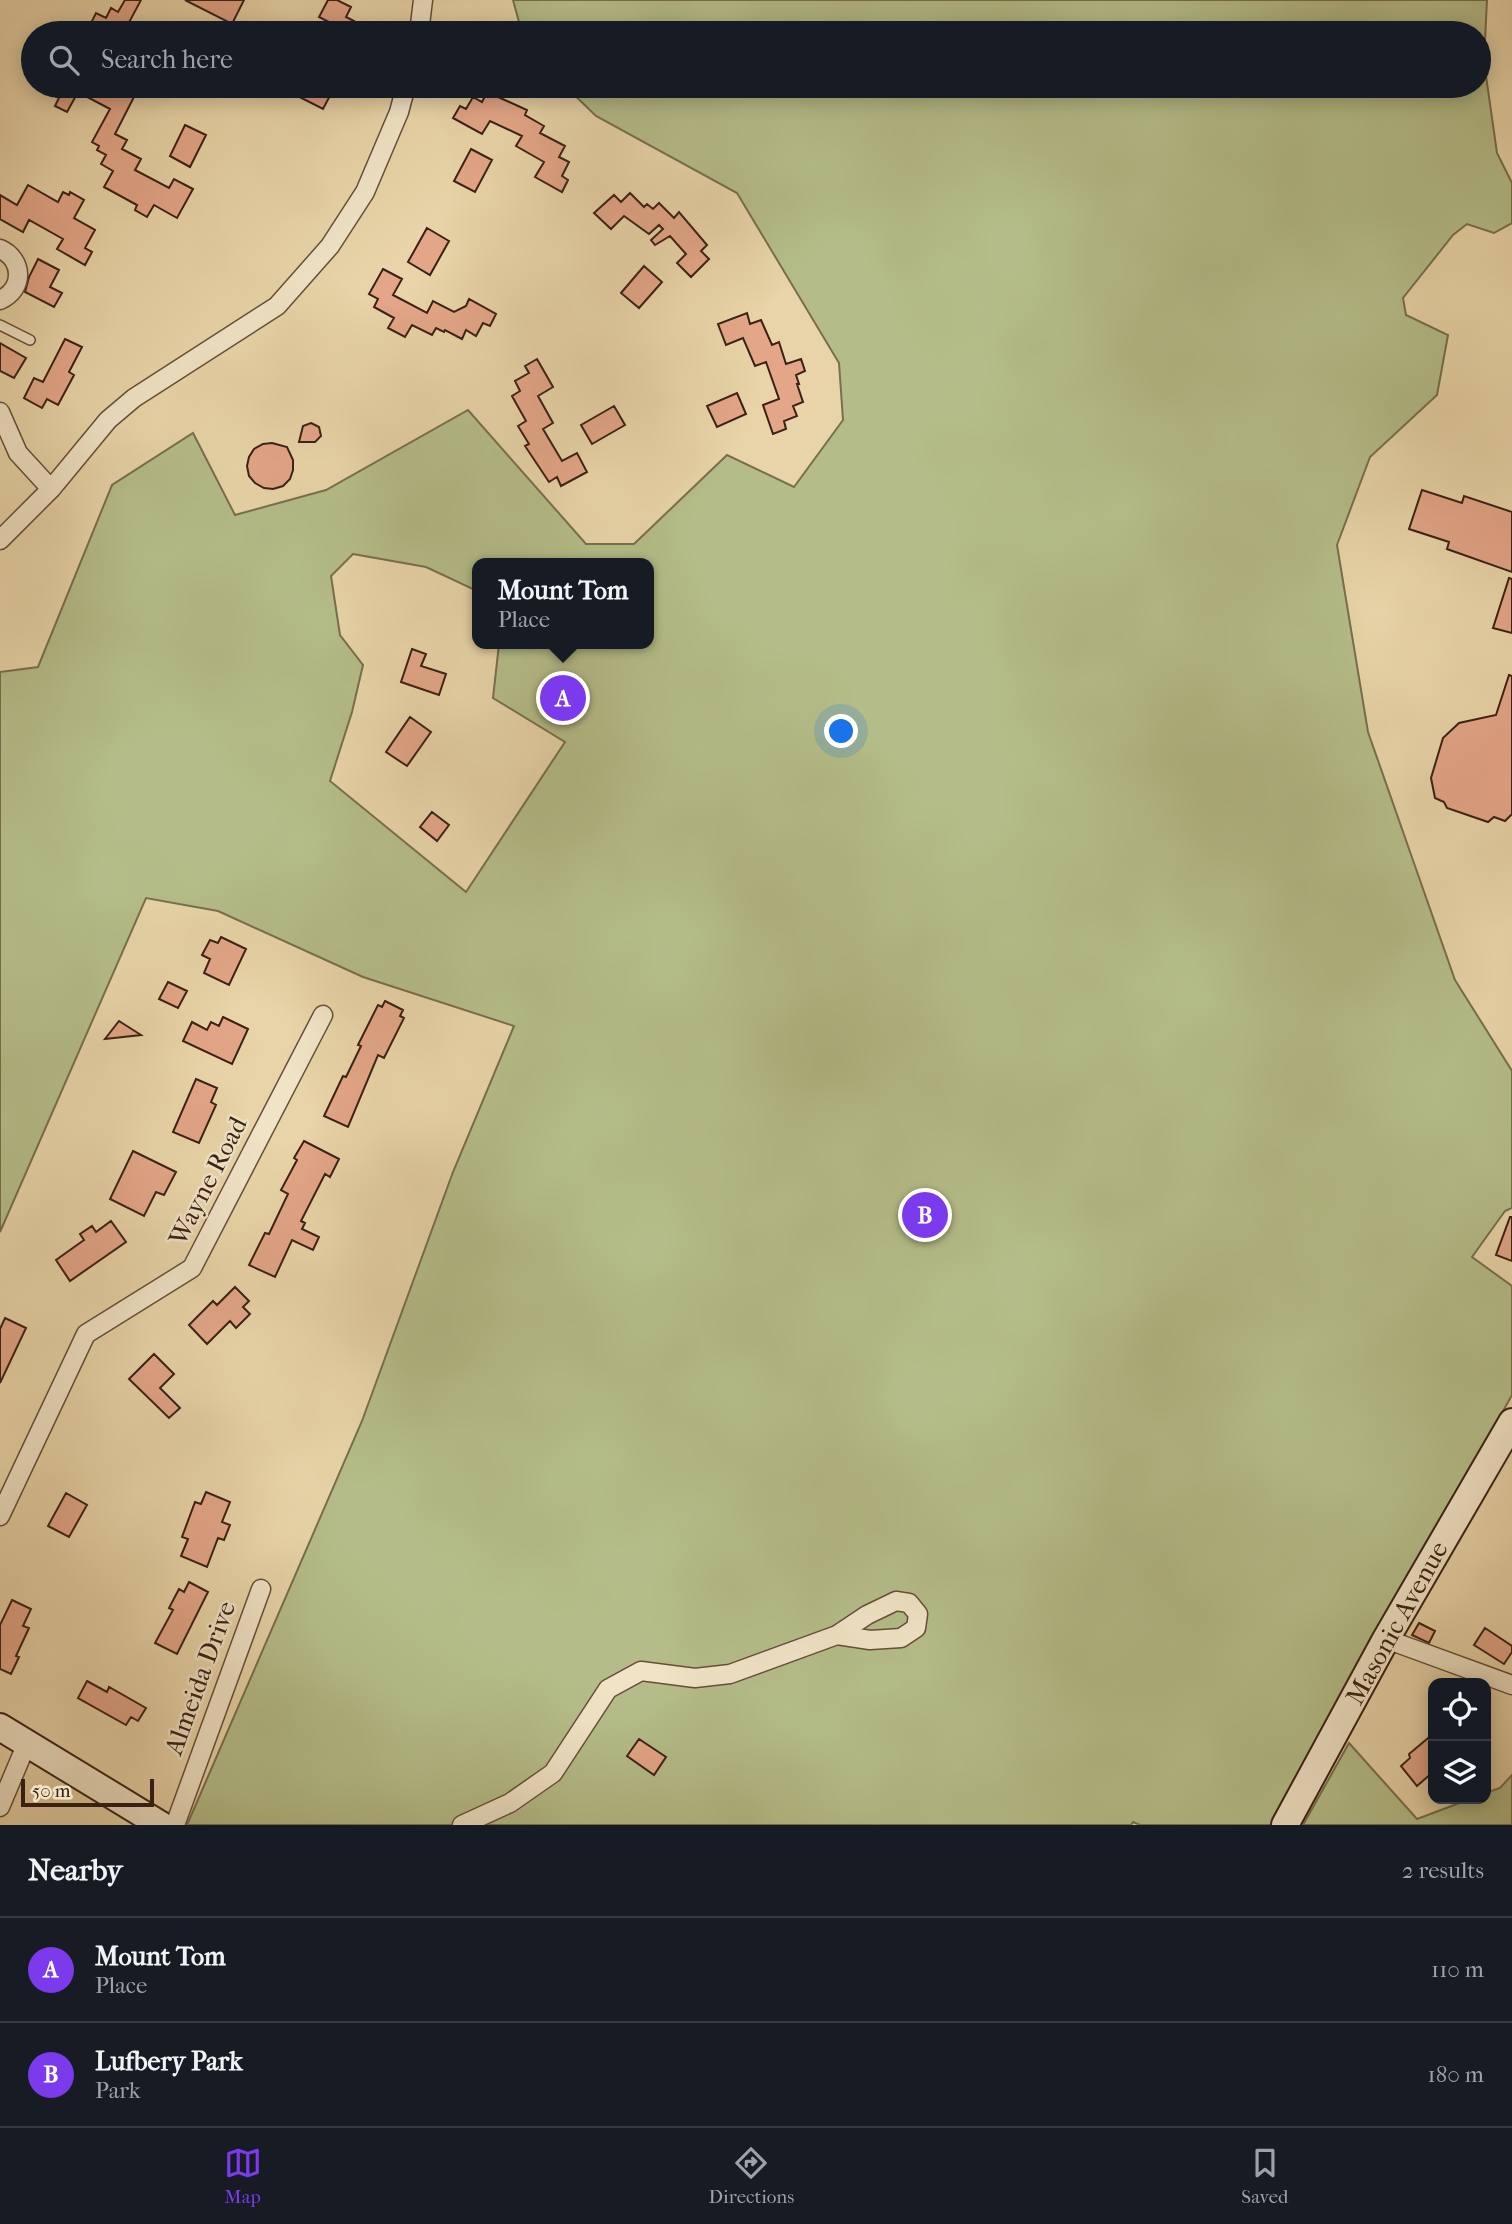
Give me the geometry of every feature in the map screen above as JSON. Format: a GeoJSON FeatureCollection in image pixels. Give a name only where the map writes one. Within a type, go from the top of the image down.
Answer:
{"type":"FeatureCollection","features":[{"type":"Feature","properties":{"kind":"main road","name":"Masonic Avenue"},"geometry":{"type":"LineString","coordinates":[[1285,1825],[1386,1639],[1512,1422]]}},
{"type":"Feature","properties":{"kind":"main road"},"geometry":{"type":"LineString","coordinates":[[0,1727],[161,1825]]}},
{"type":"Feature","properties":{"kind":"street"},"geometry":{"type":"LineString","coordinates":[[420,21],[423,0]]}},
{"type":"Feature","properties":{"kind":"street"},"geometry":{"type":"LineString","coordinates":[[0,540],[51,489],[108,420],[134,398],[276,306],[330,246],[365,192],[403,98]]}},
{"type":"Feature","properties":{"kind":"street"},"geometry":{"type":"LineString","coordinates":[[0,249],[13,258],[19,275],[12,292],[0,300]]}},
{"type":"Feature","properties":{"kind":"street"},"geometry":{"type":"LineString","coordinates":[[0,412],[18,453],[51,489]]}},
{"type":"Feature","properties":{"kind":"street","name":"Wayne Road"},"geometry":{"type":"LineString","coordinates":[[0,1516],[86,1334],[192,1268],[323,1015]]}},
{"type":"Feature","properties":{"kind":"street","name":"Almeida Drive"},"geometry":{"type":"LineString","coordinates":[[175,1825],[261,1589]]}},
{"type":"Feature","properties":{"kind":"street"},"geometry":{"type":"LineString","coordinates":[[462,1825],[510,1803],[552,1773],[608,1689],[641,1671],[695,1678],[730,1674],[836,1635]]}},
{"type":"Feature","properties":{"kind":"street"},"geometry":{"type":"LineString","coordinates":[[1386,1639],[1512,1685]]}},
{"type":"Feature","properties":{"kind":"street"},"geometry":{"type":"LineString","coordinates":[[0,1807],[27,1742]]}},
{"type":"Feature","properties":{"kind":"lane"},"geometry":{"type":"LineString","coordinates":[[0,324],[30,340]]}},
{"type":"Feature","properties":{"kind":"green space"},"geometry":{"type":"Polygon","coordinates":[[[513,0],[1487,0],[1486,21],[519,21],[513,0]]]}},
{"type":"Feature","properties":{"kind":"green space"},"geometry":{"type":"Polygon","coordinates":[[[577,98],[1489,98],[1497,153],[1512,183],[1512,223],[1494,233],[1467,224],[1453,235],[1403,298],[1406,315],[1448,335],[1437,395],[1370,457],[1337,545],[1368,732],[1455,980],[1512,1071],[1512,1208],[1505,1211],[1472,1257],[1512,1286],[1512,1395],[1273,1825],[1140,1825],[1133,1822],[1131,1825],[187,1825],[362,1421],[453,1172],[514,1026],[363,977],[218,911],[146,898],[0,1232],[0,672],[38,667],[112,485],[193,433],[235,515],[326,490],[468,410],[586,544],[634,544],[727,455],[794,487],[843,420],[839,363],[737,193],[596,116],[577,98]],[[353,554],[331,576],[340,635],[363,665],[352,712],[330,781],[466,892],[565,742],[493,698],[498,649],[654,649],[654,558],[472,558],[472,589],[426,567],[353,554]]]}},
{"type":"Feature","properties":{"kind":"green space"},"geometry":{"type":"Polygon","coordinates":[[[1349,1743],[1417,1819],[1457,1804],[1491,1804],[1491,1791],[1500,1788],[1512,1775],[1512,1825],[1303,1825],[1349,1743]]]}},
{"type":"Feature","properties":{"kind":"building"},"geometry":{"type":"Polygon","coordinates":[[[125,0],[141,0],[130,21],[92,21],[96,13],[106,18],[111,8],[118,12],[125,0]]]}},
{"type":"Feature","properties":{"kind":"building"},"geometry":{"type":"Polygon","coordinates":[[[185,0],[244,0],[234,21],[226,21],[185,0]]]}},
{"type":"Feature","properties":{"kind":"building"},"geometry":{"type":"Polygon","coordinates":[[[328,0],[337,0],[351,7],[346,17],[354,21],[327,21],[319,17],[328,0]]]}},
{"type":"Feature","properties":{"kind":"building"},"geometry":{"type":"Polygon","coordinates":[[[59,98],[75,98],[67,112],[55,106],[59,98]]]}},
{"type":"Feature","properties":{"kind":"building"},"geometry":{"type":"Polygon","coordinates":[[[89,98],[133,98],[115,134],[127,140],[122,149],[141,159],[135,170],[169,188],[174,179],[193,189],[177,218],[154,205],[147,217],[135,210],[137,205],[104,187],[113,171],[101,164],[106,155],[97,150],[99,146],[92,142],[110,109],[89,98]]]}},
{"type":"Feature","properties":{"kind":"building"},"geometry":{"type":"Polygon","coordinates":[[[301,98],[329,98],[323,109],[301,98]]]}},
{"type":"Feature","properties":{"kind":"building"},"geometry":{"type":"Polygon","coordinates":[[[472,98],[482,102],[484,98],[500,98],[527,110],[525,115],[544,126],[540,133],[565,146],[559,157],[569,162],[562,176],[568,180],[562,192],[535,177],[544,162],[516,146],[522,136],[490,121],[482,134],[453,118],[460,106],[466,109],[472,98]]]}},
{"type":"Feature","properties":{"kind":"building"},"geometry":{"type":"Polygon","coordinates":[[[185,125],[206,135],[190,167],[170,156],[185,125]]]}},
{"type":"Feature","properties":{"kind":"building"},"geometry":{"type":"Polygon","coordinates":[[[471,149],[492,160],[475,192],[454,181],[471,149]]]}},
{"type":"Feature","properties":{"kind":"building"},"geometry":{"type":"Polygon","coordinates":[[[28,185],[58,202],[63,192],[69,195],[70,192],[84,200],[74,218],[95,230],[85,248],[92,252],[85,265],[57,249],[63,239],[29,220],[23,232],[0,219],[0,195],[17,205],[28,185]]]}},
{"type":"Feature","properties":{"kind":"building"},"geometry":{"type":"Polygon","coordinates":[[[630,193],[644,207],[647,204],[653,209],[659,203],[674,218],[679,212],[707,245],[701,251],[709,259],[691,277],[677,263],[686,254],[670,236],[655,245],[651,240],[663,229],[659,225],[649,234],[624,216],[611,229],[594,213],[614,195],[621,202],[630,193]]]}},
{"type":"Feature","properties":{"kind":"building"},"geometry":{"type":"Polygon","coordinates":[[[427,228],[449,241],[430,275],[408,262],[427,228]]]}},
{"type":"Feature","properties":{"kind":"building"},"geometry":{"type":"Polygon","coordinates":[[[38,259],[59,270],[50,287],[62,293],[54,307],[25,292],[38,259]]]}},
{"type":"Feature","properties":{"kind":"building"},"geometry":{"type":"Polygon","coordinates":[[[644,266],[662,282],[639,308],[621,293],[644,266]]]}},
{"type":"Feature","properties":{"kind":"building"},"geometry":{"type":"Polygon","coordinates":[[[383,269],[402,279],[393,295],[427,313],[433,301],[454,312],[466,306],[469,299],[496,314],[490,326],[483,323],[476,336],[466,330],[462,339],[436,328],[432,335],[412,325],[405,337],[388,328],[394,318],[374,307],[378,299],[369,294],[383,269]]]}},
{"type":"Feature","properties":{"kind":"building"},"geometry":{"type":"Polygon","coordinates":[[[747,313],[750,324],[761,320],[772,345],[779,342],[786,364],[801,359],[805,371],[796,375],[803,402],[793,406],[797,416],[784,421],[786,429],[773,434],[763,405],[779,399],[766,362],[755,366],[743,338],[726,345],[718,324],[747,313]]]}},
{"type":"Feature","properties":{"kind":"building"},"geometry":{"type":"Polygon","coordinates":[[[65,339],[82,347],[69,372],[74,375],[58,405],[47,399],[42,408],[24,398],[34,378],[43,382],[65,339]]]}},
{"type":"Feature","properties":{"kind":"building"},"geometry":{"type":"Polygon","coordinates":[[[0,343],[26,358],[14,378],[0,371],[0,343]]]}},
{"type":"Feature","properties":{"kind":"building"},"geometry":{"type":"Polygon","coordinates":[[[537,359],[553,387],[538,396],[553,423],[543,429],[562,461],[577,453],[587,472],[561,486],[557,477],[549,482],[525,446],[529,444],[518,426],[526,421],[512,396],[520,391],[515,381],[529,373],[525,366],[537,359]]]}},
{"type":"Feature","properties":{"kind":"building"},"geometry":{"type":"Polygon","coordinates":[[[737,393],[746,414],[717,427],[707,406],[737,393]]]}},
{"type":"Feature","properties":{"kind":"building"},"geometry":{"type":"Polygon","coordinates":[[[614,406],[625,425],[592,444],[581,425],[614,406]]]}},
{"type":"Feature","properties":{"kind":"building"},"geometry":{"type":"Polygon","coordinates":[[[311,423],[319,427],[321,436],[315,442],[299,442],[303,426],[311,423]]]}},
{"type":"Feature","properties":{"kind":"building"},"geometry":{"type":"Polygon","coordinates":[[[272,443],[287,447],[293,460],[290,479],[283,486],[273,489],[255,483],[249,476],[247,466],[254,449],[272,443]]]}},
{"type":"Feature","properties":{"kind":"building"},"geometry":{"type":"Polygon","coordinates":[[[1422,490],[1462,503],[1464,496],[1512,512],[1512,572],[1447,549],[1449,542],[1409,529],[1422,490]]]}},
{"type":"Feature","properties":{"kind":"building"},"geometry":{"type":"Polygon","coordinates":[[[1509,578],[1512,579],[1512,633],[1493,628],[1509,578]]]}},
{"type":"Feature","properties":{"kind":"building"},"geometry":{"type":"Polygon","coordinates":[[[412,649],[426,654],[421,666],[446,674],[439,695],[401,682],[412,649]]]}},
{"type":"Feature","properties":{"kind":"building"},"geometry":{"type":"Polygon","coordinates":[[[1509,675],[1512,676],[1512,814],[1505,821],[1494,817],[1488,822],[1447,808],[1444,802],[1435,798],[1431,778],[1443,738],[1459,723],[1496,715],[1509,675]]]}},
{"type":"Feature","properties":{"kind":"building"},"geometry":{"type":"Polygon","coordinates":[[[410,717],[431,732],[407,766],[386,752],[410,717]]]}},
{"type":"Feature","properties":{"kind":"building"},"geometry":{"type":"Polygon","coordinates":[[[432,812],[449,825],[437,841],[420,827],[432,812]]]}},
{"type":"Feature","properties":{"kind":"building"},"geometry":{"type":"Polygon","coordinates":[[[221,937],[246,949],[229,985],[204,973],[210,959],[202,955],[210,940],[218,943],[221,937]]]}},
{"type":"Feature","properties":{"kind":"building"},"geometry":{"type":"Polygon","coordinates":[[[168,982],[187,991],[178,1008],[159,999],[168,982]]]}},
{"type":"Feature","properties":{"kind":"building"},"geometry":{"type":"Polygon","coordinates":[[[385,1001],[403,1010],[400,1016],[404,1018],[384,1058],[378,1055],[348,1127],[324,1116],[343,1076],[346,1077],[378,1005],[382,1007],[385,1001]]]}},
{"type":"Feature","properties":{"kind":"building"},"geometry":{"type":"Polygon","coordinates":[[[223,1017],[248,1029],[232,1064],[183,1041],[192,1022],[207,1030],[211,1022],[219,1026],[223,1017]]]}},
{"type":"Feature","properties":{"kind":"building"},"geometry":{"type":"Polygon","coordinates":[[[119,1021],[141,1035],[105,1039],[119,1021]]]}},
{"type":"Feature","properties":{"kind":"building"},"geometry":{"type":"Polygon","coordinates":[[[196,1079],[217,1088],[211,1102],[216,1105],[199,1143],[173,1132],[196,1079]]]}},
{"type":"Feature","properties":{"kind":"building"},"geometry":{"type":"Polygon","coordinates":[[[304,1141],[339,1159],[330,1177],[325,1174],[301,1221],[305,1223],[302,1229],[319,1237],[313,1250],[292,1240],[275,1277],[249,1265],[265,1233],[269,1234],[288,1194],[281,1190],[304,1141]]]}},
{"type":"Feature","properties":{"kind":"building"},"geometry":{"type":"Polygon","coordinates":[[[133,1151],[176,1172],[164,1195],[156,1192],[144,1216],[110,1199],[133,1151]]]}},
{"type":"Feature","properties":{"kind":"building"},"geometry":{"type":"Polygon","coordinates":[[[1512,1217],[1512,1261],[1496,1255],[1512,1217]]]}},
{"type":"Feature","properties":{"kind":"building"},"geometry":{"type":"Polygon","coordinates":[[[111,1221],[126,1242],[70,1281],[56,1260],[84,1240],[80,1234],[92,1226],[96,1232],[111,1221]]]}},
{"type":"Feature","properties":{"kind":"building"},"geometry":{"type":"Polygon","coordinates":[[[235,1287],[249,1301],[243,1307],[250,1314],[236,1328],[230,1321],[207,1344],[189,1325],[213,1301],[217,1305],[235,1287]]]}},
{"type":"Feature","properties":{"kind":"building"},"geometry":{"type":"Polygon","coordinates":[[[5,1318],[26,1328],[0,1383],[0,1329],[5,1318]]]}},
{"type":"Feature","properties":{"kind":"building"},"geometry":{"type":"Polygon","coordinates":[[[154,1354],[174,1374],[160,1388],[180,1408],[169,1418],[129,1379],[154,1354]]]}},
{"type":"Feature","properties":{"kind":"building"},"geometry":{"type":"Polygon","coordinates":[[[206,1492],[230,1502],[222,1522],[230,1525],[224,1540],[218,1538],[207,1567],[181,1556],[188,1539],[182,1537],[195,1502],[201,1504],[206,1492]]]}},
{"type":"Feature","properties":{"kind":"building"},"geometry":{"type":"Polygon","coordinates":[[[66,1493],[87,1505],[69,1537],[48,1526],[66,1493]]]}},
{"type":"Feature","properties":{"kind":"building"},"geometry":{"type":"Polygon","coordinates":[[[189,1582],[208,1592],[177,1654],[155,1643],[173,1610],[169,1608],[179,1589],[184,1592],[189,1582]]]}},
{"type":"Feature","properties":{"kind":"building"},"geometry":{"type":"Polygon","coordinates":[[[12,1600],[31,1609],[23,1626],[29,1628],[11,1674],[0,1669],[0,1625],[12,1600]]]}},
{"type":"Feature","properties":{"kind":"building"},"geometry":{"type":"Polygon","coordinates":[[[1419,1623],[1435,1631],[1429,1643],[1412,1635],[1419,1623]]]}},
{"type":"Feature","properties":{"kind":"building"},"geometry":{"type":"Polygon","coordinates":[[[1485,1628],[1512,1646],[1512,1652],[1504,1664],[1474,1645],[1485,1628]]]}},
{"type":"Feature","properties":{"kind":"building"},"geometry":{"type":"Polygon","coordinates":[[[87,1681],[107,1692],[109,1687],[146,1708],[138,1721],[131,1717],[126,1725],[78,1698],[87,1681]]]}},
{"type":"Feature","properties":{"kind":"building"},"geometry":{"type":"Polygon","coordinates":[[[1428,1738],[1428,1776],[1417,1786],[1401,1766],[1410,1758],[1409,1754],[1428,1738]]]}},
{"type":"Feature","properties":{"kind":"building"},"geometry":{"type":"Polygon","coordinates":[[[639,1739],[666,1757],[654,1775],[627,1756],[639,1739]]]}},
{"type":"Feature","properties":{"kind":"place","name":"Mount Tom"},"geometry":{"type":"Point","coordinates":[563,698]}},
{"type":"Feature","properties":{"kind":"place","name":"Lufbery Park"},"geometry":{"type":"Point","coordinates":[925,1215]}}]}
